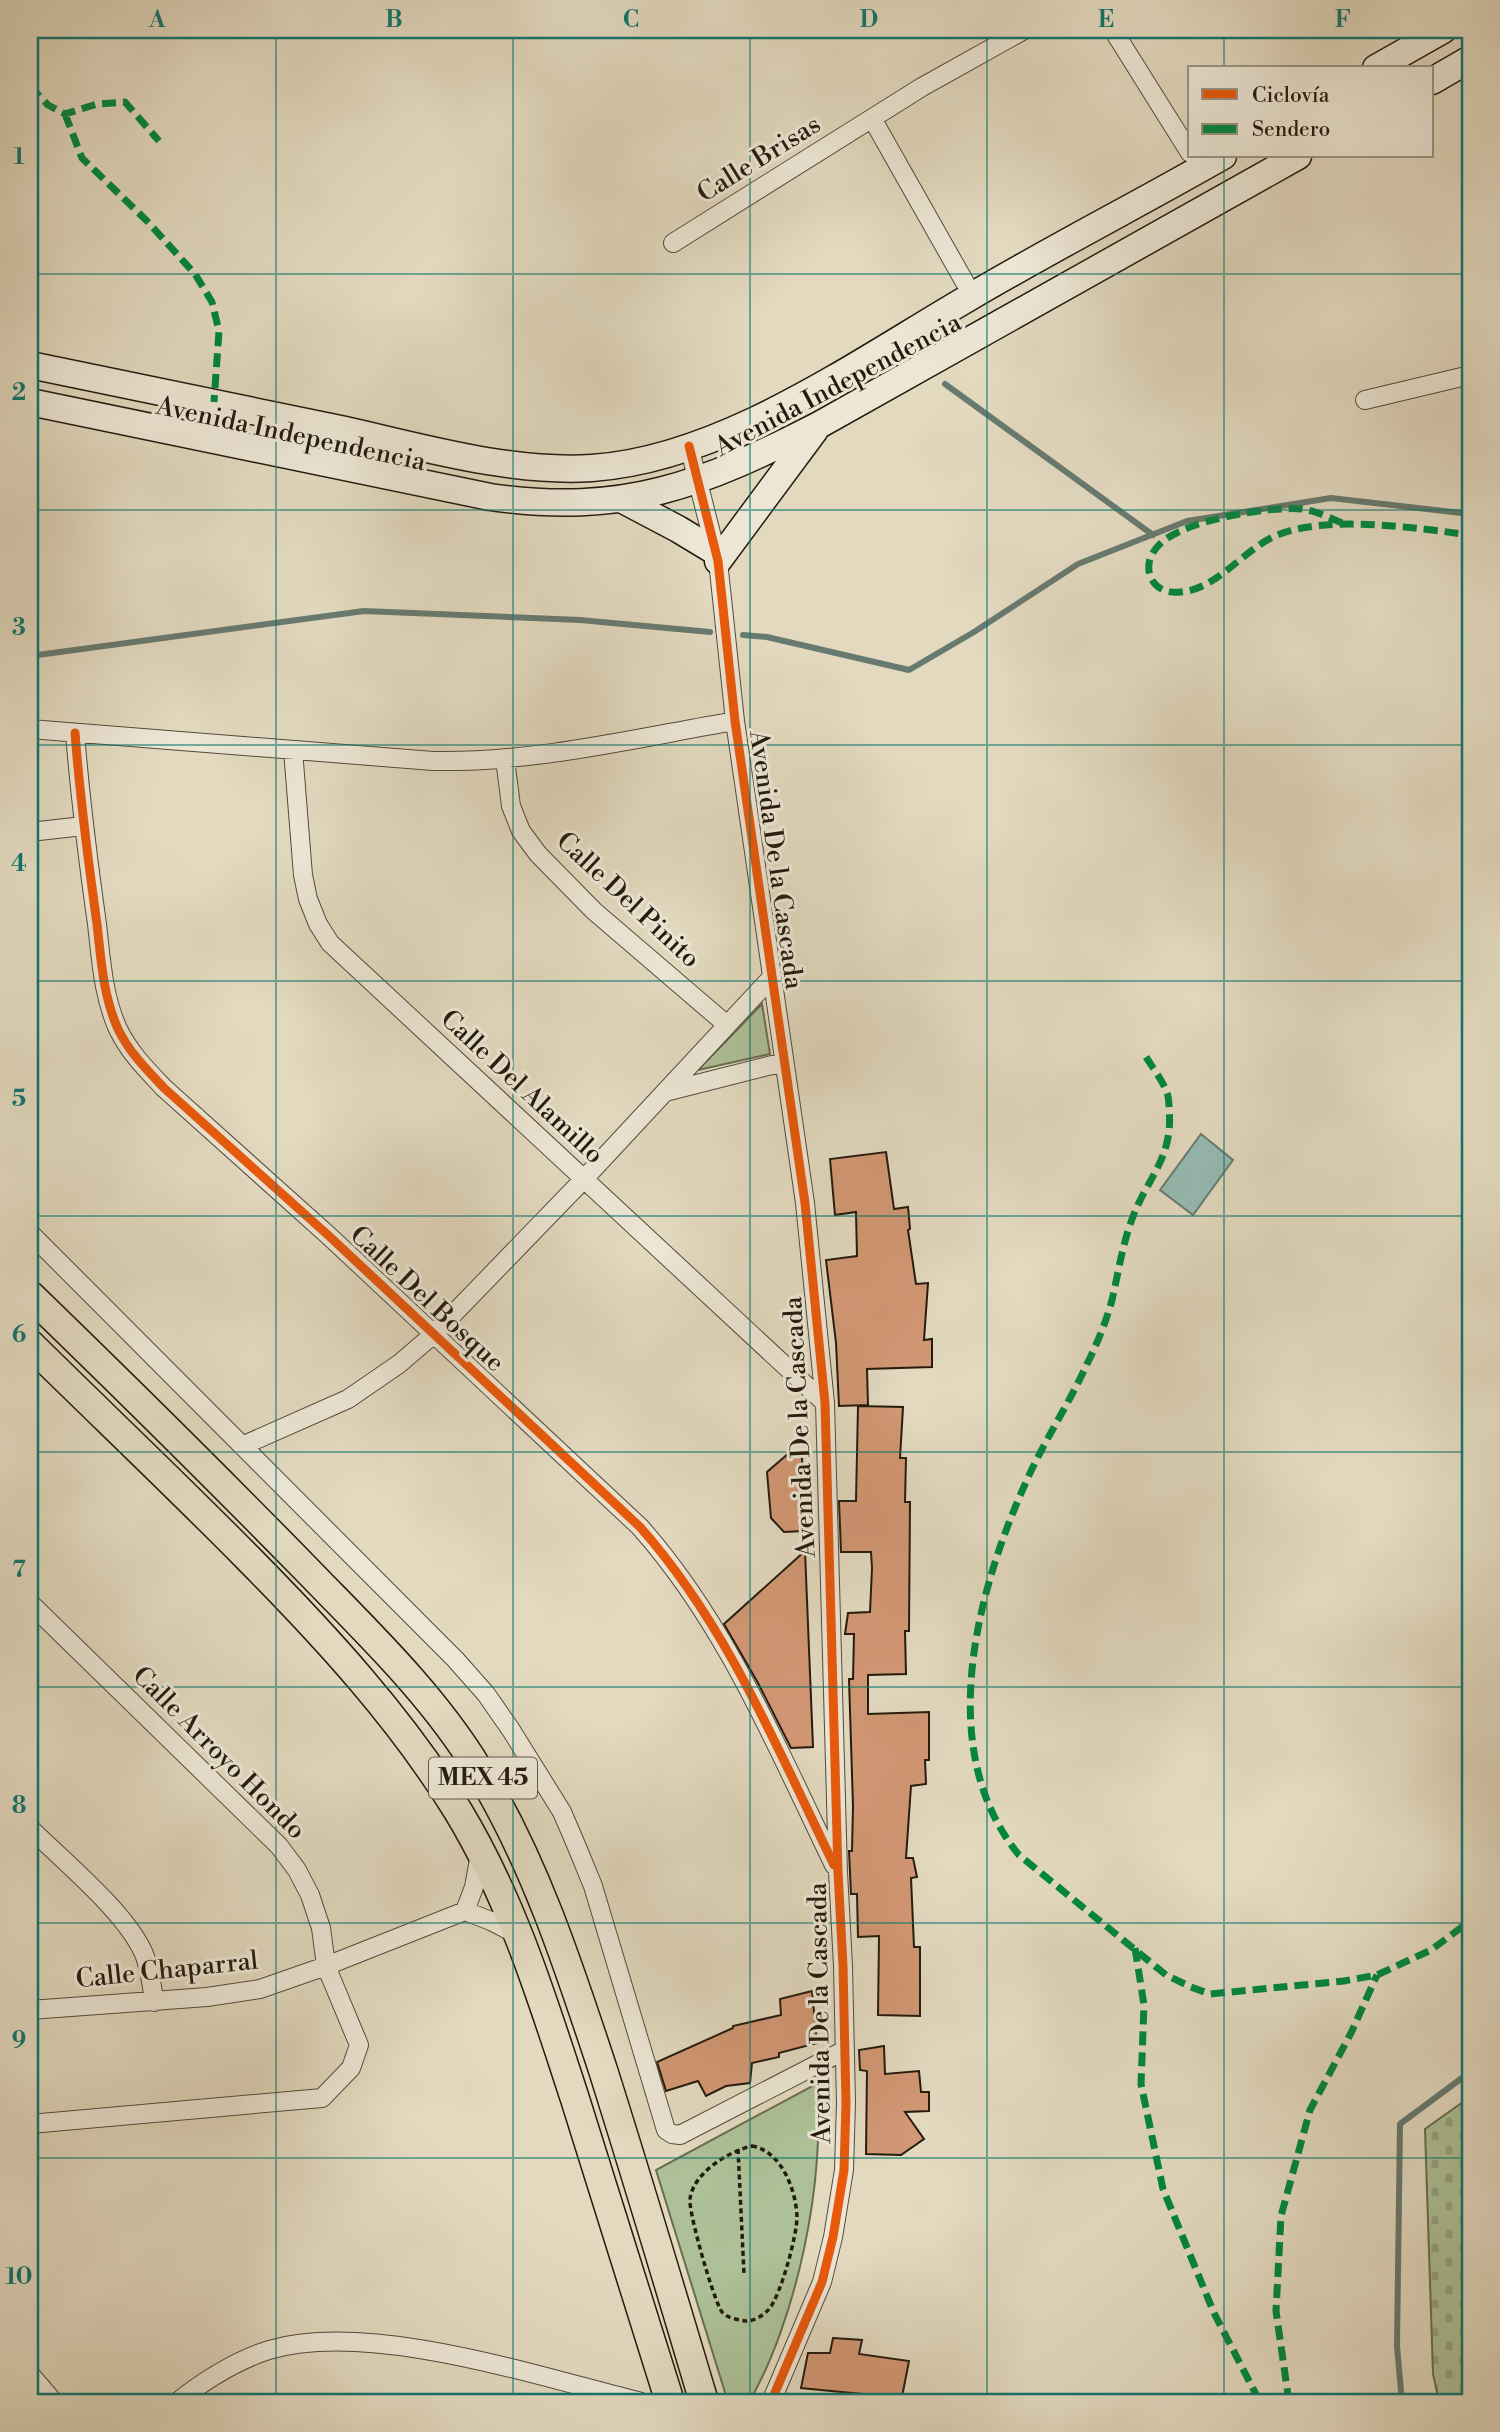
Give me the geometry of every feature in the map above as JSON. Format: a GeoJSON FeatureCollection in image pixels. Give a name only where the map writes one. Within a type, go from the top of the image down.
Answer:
{"type":"FeatureCollection","features":[{"type":"Feature","properties":{"kind":"main road"},"geometry":{"type":"LineString","coordinates":[[1380,66],[1443,30]]}},
{"type":"Feature","properties":{"kind":"main road"},"geometry":{"type":"LineString","coordinates":[[1434,80],[1470,59]]}},
{"type":"Feature","properties":{"kind":"main road","name":"Avenida Independencia"},"geometry":{"type":"LineString","coordinates":[[30,365],[482,459],[559,468],[593,468],[652,458],[741,426],[794,400],[1201,158]]}},
{"type":"Feature","properties":{"kind":"main road","name":"Avenida Independencia"},"geometry":{"type":"LineString","coordinates":[[30,402],[490,497],[563,504],[623,500],[698,481],[765,453],[1294,158]]}},
{"type":"Feature","properties":{"kind":"main road"},"geometry":{"type":"LineString","coordinates":[[623,500],[678,528],[717,556],[819,425]]}},
{"type":"Feature","properties":{"kind":"main road","name":"MEX 45"},"geometry":{"type":"LineString","coordinates":[[30,1295],[153,1415],[396,1663],[435,1708],[477,1767],[517,1840],[580,2000],[643,2197],[704,2402]]}},
{"type":"Feature","properties":{"kind":"main road","name":"MEX 45"},"geometry":{"type":"LineString","coordinates":[[30,1344],[186,1495],[313,1625],[360,1677],[432,1772],[480,1852],[518,1936],[549,2019],[670,2402]]}},
{"type":"Feature","properties":{"kind":"street","name":"Calle Brisas"},"geometry":{"type":"LineString","coordinates":[[673,243],[922,87],[1024,30]]}},
{"type":"Feature","properties":{"kind":"street"},"geometry":{"type":"LineString","coordinates":[[1113,30],[1188,139]]}},
{"type":"Feature","properties":{"kind":"street"},"geometry":{"type":"LineString","coordinates":[[873,120],[972,295]]}},
{"type":"Feature","properties":{"kind":"street"},"geometry":{"type":"LineString","coordinates":[[1365,400],[1470,375]]}},
{"type":"Feature","properties":{"kind":"street","name":"Avenida De la Cascada"},"geometry":{"type":"LineString","coordinates":[[689,446],[717,556],[735,721],[805,1203],[825,1403],[845,2050],[844,2170],[833,2237],[822,2282],[771,2402]]}},
{"type":"Feature","properties":{"kind":"street"},"geometry":{"type":"LineString","coordinates":[[30,729],[433,761],[505,759],[735,721]]}},
{"type":"Feature","properties":{"kind":"street","name":"Calle Del Bosque"},"geometry":{"type":"LineString","coordinates":[[75,733],[83,827],[110,1006],[118,1030],[136,1059],[640,1527],[686,1583],[728,1648],[838,1872]]}},
{"type":"Feature","properties":{"kind":"street","name":"Calle Del Alamillo"},"geometry":{"type":"LineString","coordinates":[[293,750],[303,875],[308,899],[318,924],[330,943],[825,1403]]}},
{"type":"Feature","properties":{"kind":"street","name":"Calle Del Pinito"},"geometry":{"type":"LineString","coordinates":[[505,759],[511,806],[521,831],[538,854],[594,911],[727,1025]]}},
{"type":"Feature","properties":{"kind":"street"},"geometry":{"type":"LineString","coordinates":[[30,832],[83,827]]}},
{"type":"Feature","properties":{"kind":"street"},"geometry":{"type":"LineString","coordinates":[[242,1446],[348,1399],[399,1364],[434,1334],[583,1180],[771,978]]}},
{"type":"Feature","properties":{"kind":"street"},"geometry":{"type":"LineString","coordinates":[[664,1093],[784,1062]]}},
{"type":"Feature","properties":{"kind":"street"},"geometry":{"type":"LineString","coordinates":[[30,1233],[455,1659],[486,1695],[535,1766],[562,1812],[593,1886],[666,2130],[680,2135],[845,2050]]}},
{"type":"Feature","properties":{"kind":"street","name":"Calle Arroyo Hondo"},"geometry":{"type":"LineString","coordinates":[[30,1603],[279,1846],[297,1870],[310,1895],[321,1928],[326,1966],[359,2045],[351,2068],[322,2098],[30,2124]]}},
{"type":"Feature","properties":{"kind":"street"},"geometry":{"type":"LineString","coordinates":[[30,1828],[132,1932],[147,1965],[154,2002]]}},
{"type":"Feature","properties":{"kind":"street"},"geometry":{"type":"LineString","coordinates":[[480,1852],[474,1887],[465,1911],[518,1936]]}},
{"type":"Feature","properties":{"kind":"street","name":"Calle Chaparral"},"geometry":{"type":"LineString","coordinates":[[30,2011],[236,1994],[270,1986],[326,1966],[465,1911]]}},
{"type":"Feature","properties":{"kind":"street"},"geometry":{"type":"LineString","coordinates":[[177,2402],[219,2372],[246,2358],[271,2349],[303,2343],[336,2342],[423,2350],[641,2402]]}},
{"type":"Feature","properties":{"kind":"street"},"geometry":{"type":"LineString","coordinates":[[30,2374],[54,2402]]}},
{"type":"Feature","properties":{"kind":"path"},"geometry":{"type":"LineString","coordinates":[[752,2146],[763,2148],[772,2154],[790,2185],[797,2213],[794,2238],[775,2300],[770,2308],[752,2320],[723,2314],[717,2304],[710,2286],[690,2200],[696,2185],[714,2163],[738,2149],[752,2146]]}},
{"type":"Feature","properties":{"kind":"path"},"geometry":{"type":"LineString","coordinates":[[738,2149],[744,2274]]}},
{"type":"Feature","properties":{"kind":"green space"},"geometry":{"type":"Polygon","coordinates":[[[762,1004],[770,1054],[698,1070],[762,1004]]]}},
{"type":"Feature","properties":{"kind":"green space"},"geometry":{"type":"Polygon","coordinates":[[[816,2084],[817,2162],[812,2204],[794,2291],[766,2369],[749,2402],[728,2402],[656,2170],[816,2084]]]}},
{"type":"Feature","properties":{"kind":"green space"},"geometry":{"type":"Polygon","coordinates":[[[1470,2097],[1470,2402],[1439,2402],[1433,2374],[1425,2129],[1470,2097]]]}},
{"type":"Feature","properties":{"kind":"water"},"geometry":{"type":"Polygon","coordinates":[[[1201,1134],[1233,1160],[1193,1215],[1160,1190],[1201,1134]]]}},
{"type":"Feature","properties":{"kind":"building"},"geometry":{"type":"Polygon","coordinates":[[[886,1152],[894,1209],[908,1207],[908,1230],[916,1284],[928,1283],[924,1340],[932,1339],[932,1367],[867,1369],[868,1405],[839,1406],[836,1343],[826,1260],[857,1256],[856,1212],[835,1215],[830,1159],[886,1152]]]}},
{"type":"Feature","properties":{"kind":"building"},"geometry":{"type":"Polygon","coordinates":[[[858,1406],[903,1407],[900,1458],[906,1458],[905,1502],[910,1502],[906,1674],[868,1675],[868,1714],[929,1712],[926,1784],[911,1786],[906,1858],[913,1858],[917,1877],[911,1878],[914,1947],[920,1947],[920,2016],[878,2015],[879,1936],[858,1937],[857,1894],[851,1894],[849,1851],[852,1851],[853,1806],[849,1679],[853,1679],[854,1634],[845,1634],[848,1613],[870,1612],[872,1568],[871,1552],[841,1552],[839,1501],[856,1501],[858,1406]]]}},
{"type":"Feature","properties":{"kind":"building"},"geometry":{"type":"Polygon","coordinates":[[[802,1452],[803,1531],[784,1532],[771,1518],[767,1472],[789,1453],[802,1452]]]}},
{"type":"Feature","properties":{"kind":"building"},"geometry":{"type":"Polygon","coordinates":[[[805,1551],[813,1747],[791,1748],[724,1624],[805,1551]]]}},
{"type":"Feature","properties":{"kind":"building"},"geometry":{"type":"Polygon","coordinates":[[[812,1991],[817,2043],[779,2053],[779,2057],[752,2063],[750,2083],[726,2086],[706,2096],[698,2081],[666,2091],[657,2062],[733,2026],[781,2015],[780,1999],[812,1991]]]}},
{"type":"Feature","properties":{"kind":"building"},"geometry":{"type":"Polygon","coordinates":[[[884,2046],[885,2074],[919,2071],[921,2092],[929,2092],[929,2111],[905,2112],[924,2139],[901,2155],[866,2154],[867,2071],[860,2070],[859,2050],[884,2046]]]}},
{"type":"Feature","properties":{"kind":"building"},"geometry":{"type":"Polygon","coordinates":[[[833,2338],[862,2340],[859,2354],[909,2361],[901,2402],[872,2402],[872,2395],[801,2388],[808,2353],[830,2353],[833,2338]]]}},
{"type":"Feature","properties":{"kind":"waterway"},"geometry":{"type":"LineString","coordinates":[[945,384],[1153,535]]}},
{"type":"Feature","properties":{"kind":"waterway"},"geometry":{"type":"LineString","coordinates":[[743,635],[767,637],[909,670],[974,632],[1078,564],[1187,521],[1331,498],[1470,514]]}},
{"type":"Feature","properties":{"kind":"waterway"},"geometry":{"type":"LineString","coordinates":[[30,656],[364,611],[580,620],[710,632]]}},
{"type":"Feature","properties":{"kind":"waterway"},"geometry":{"type":"LineString","coordinates":[[1402,2402],[1397,2346],[1400,2124],[1470,2072]]}},
{"type":"Feature","properties":{"kind":"marked path"},"geometry":{"type":"LineString","coordinates":[[30,86],[48,105],[65,114],[97,104],[125,102],[159,141]]}},
{"type":"Feature","properties":{"kind":"marked path"},"geometry":{"type":"LineString","coordinates":[[65,114],[82,158],[147,221],[195,274],[212,302],[219,331],[214,402]]}},
{"type":"Feature","properties":{"kind":"marked path"},"geometry":{"type":"LineString","coordinates":[[1342,523],[1302,509],[1269,510],[1228,516],[1188,528],[1160,544],[1150,560],[1151,577],[1155,584],[1170,592],[1194,589],[1217,578],[1271,538],[1291,530],[1315,526],[1369,524],[1470,535]]}},
{"type":"Feature","properties":{"kind":"marked path"},"geometry":{"type":"LineString","coordinates":[[1146,1057],[1168,1097],[1169,1126],[1163,1156],[1131,1222],[1112,1300],[1098,1341],[1033,1467],[1008,1526],[979,1621],[972,1671],[971,1721],[977,1768],[993,1814],[1019,1855],[1166,1975],[1210,1994],[1344,1981],[1377,1975],[1431,1950],[1470,1921]]}},
{"type":"Feature","properties":{"kind":"marked path"},"geometry":{"type":"LineString","coordinates":[[1135,1948],[1144,2005],[1141,2084],[1163,2189],[1214,2313],[1260,2402]]}},
{"type":"Feature","properties":{"kind":"marked path"},"geometry":{"type":"LineString","coordinates":[[1289,2402],[1276,2311],[1281,2216],[1310,2110],[1351,2033],[1377,1975]]}},
{"type":"Feature","properties":{"kind":"cycle path"},"geometry":{"type":"LineString","coordinates":[[689,446],[718,561],[735,721],[805,1203],[825,1403],[843,1966],[846,2103],[844,2170],[833,2237],[822,2282],[771,2402]]}},
{"type":"Feature","properties":{"kind":"cycle path"},"geometry":{"type":"LineString","coordinates":[[75,733],[103,977],[113,1016],[127,1045],[164,1088],[329,1236],[640,1527],[671,1565],[725,1646],[771,1732],[834,1865]]}}]}
